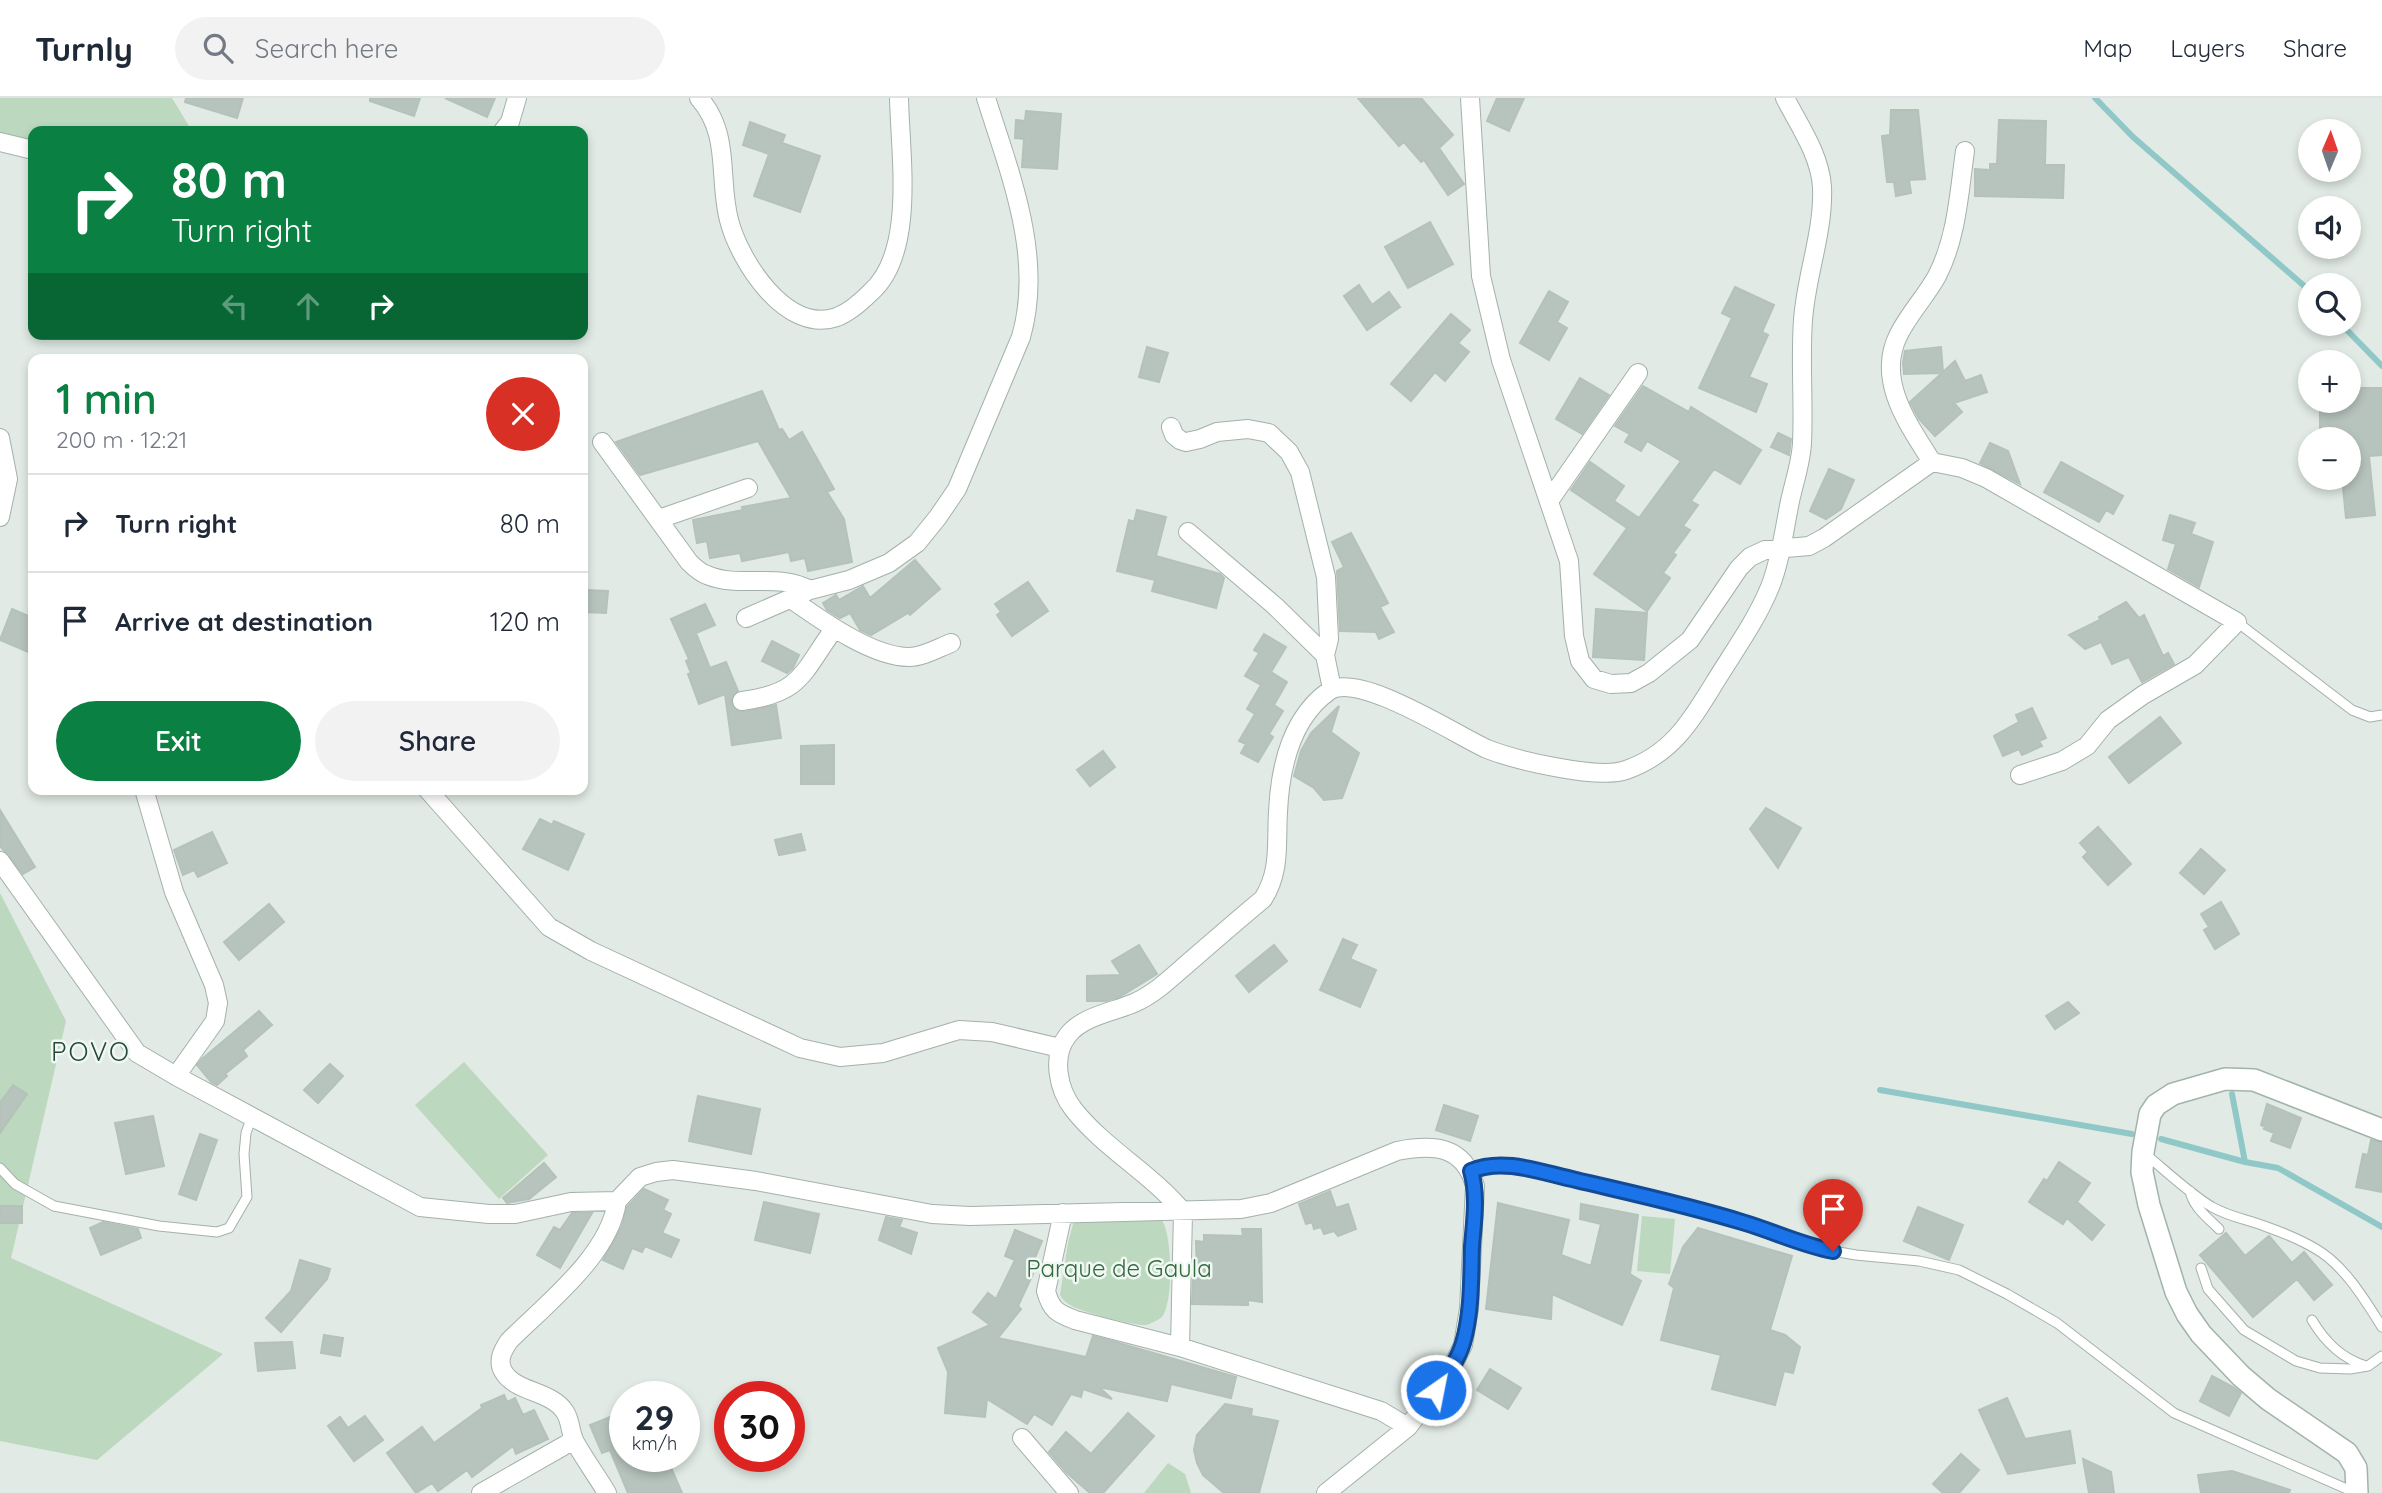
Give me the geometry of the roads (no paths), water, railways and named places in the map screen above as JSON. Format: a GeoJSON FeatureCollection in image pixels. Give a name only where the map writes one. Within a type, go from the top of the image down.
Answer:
{"type":"FeatureCollection","features":[{"type":"Feature","properties":{"kind":"main road"},"geometry":{"type":"LineString","coordinates":[[2356,1493],[2356,1468],[2347,1453],[2268,1399],[2241,1376],[2201,1334],[2187,1314],[2176,1292],[2150,1205],[2143,1172],[2143,1149],[2150,1114],[2156,1105],[2173,1094],[2225,1079],[2254,1080],[2382,1130]]}},
{"type":"Feature","properties":{"kind":"street"},"geometry":{"type":"LineString","coordinates":[[507,126],[517,98]]}},
{"type":"Feature","properties":{"kind":"street"},"geometry":{"type":"LineString","coordinates":[[699,98],[710,111],[721,141],[729,219],[744,260],[768,292],[791,311],[813,318],[836,318],[856,306],[882,283],[897,250],[902,213],[899,98]]}},
{"type":"Feature","properties":{"kind":"street"},"geometry":{"type":"LineString","coordinates":[[746,618],[810,590],[849,580],[889,563],[917,543],[957,489],[1021,337],[1028,313],[1030,292],[1027,244],[1004,153],[986,98]]}},
{"type":"Feature","properties":{"kind":"street"},"geometry":{"type":"LineString","coordinates":[[1470,98],[1481,276],[1501,360],[1569,561],[1574,636],[1580,661],[1594,679],[1611,684],[1631,683],[1650,674],[1690,640],[1750,556],[1765,550],[1809,546],[1932,463],[1962,467],[1986,478],[2237,622],[2195,665],[2143,695],[2108,720],[2087,746],[2062,761],[2020,775]]}},
{"type":"Feature","properties":{"kind":"street"},"geometry":{"type":"LineString","coordinates":[[1180,1347],[1183,1212],[1171,1197],[1099,1138],[1072,1108],[1061,1085],[1058,1065],[1060,1048],[1077,1026],[1137,1002],[1158,989],[1264,899],[1272,885],[1277,865],[1282,766],[1292,738],[1311,707],[1332,688],[1355,687],[1381,695],[1490,750],[1595,774],[1624,771],[1653,757],[1681,735],[1757,613],[1771,584],[1802,446],[1803,319],[1821,211],[1822,183],[1810,145],[1785,98]]}},
{"type":"Feature","properties":{"kind":"street"},"geometry":{"type":"LineString","coordinates":[[0,142],[28,149]]}},
{"type":"Feature","properties":{"kind":"street"},"geometry":{"type":"LineString","coordinates":[[1932,463],[1904,417],[1891,383],[1891,360],[1898,336],[1937,275],[1954,233],[1965,151]]}},
{"type":"Feature","properties":{"kind":"street"},"geometry":{"type":"LineString","coordinates":[[1549,501],[1638,373]]}},
{"type":"Feature","properties":{"kind":"street"},"geometry":{"type":"LineString","coordinates":[[1171,426],[1174,435],[1186,442],[1217,432],[1248,429],[1269,433],[1289,452],[1300,472],[1326,577],[1329,639],[1325,655],[1332,688]]}},
{"type":"Feature","properties":{"kind":"street"},"geometry":{"type":"LineString","coordinates":[[0,438],[8,479],[0,517]]}},
{"type":"Feature","properties":{"kind":"street"},"geometry":{"type":"LineString","coordinates":[[602,442],[689,562],[704,575],[742,582],[782,581],[799,584],[810,590]]}},
{"type":"Feature","properties":{"kind":"street"},"geometry":{"type":"LineString","coordinates":[[659,519],[748,488]]}},
{"type":"Feature","properties":{"kind":"street"},"geometry":{"type":"LineString","coordinates":[[1188,532],[1275,606],[1325,655]]}},
{"type":"Feature","properties":{"kind":"street"},"geometry":{"type":"LineString","coordinates":[[791,599],[834,629],[897,656],[912,657],[951,643]]}},
{"type":"Feature","properties":{"kind":"street"},"geometry":{"type":"LineString","coordinates":[[742,701],[767,698],[800,679],[834,629]]}},
{"type":"Feature","properties":{"kind":"street"},"geometry":{"type":"LineString","coordinates":[[146,795],[174,892],[214,985],[218,1003],[215,1021],[176,1076]]}},
{"type":"Feature","properties":{"kind":"street"},"geometry":{"type":"LineString","coordinates":[[432,795],[549,927],[591,951],[800,1048],[840,1057],[883,1053],[959,1030],[992,1032],[1060,1048]]}},
{"type":"Feature","properties":{"kind":"street"},"geometry":{"type":"LineString","coordinates":[[0,861],[137,1053],[176,1076],[420,1207],[515,1214],[571,1202],[617,1201]]}},
{"type":"Feature","properties":{"kind":"street"},"geometry":{"type":"LineString","coordinates":[[607,1493],[574,1440],[566,1412],[554,1399],[511,1380],[503,1371],[500,1361],[509,1341],[591,1259],[603,1239],[617,1201],[640,1177],[673,1170],[756,1181],[932,1214],[970,1216],[1183,1212],[1241,1209],[1271,1203],[1397,1151],[1419,1147],[1442,1149],[1460,1158],[1471,1171],[1475,1186],[1469,1310],[1463,1345],[1450,1371],[1408,1427],[1326,1493]]}},
{"type":"Feature","properties":{"kind":"street"},"geometry":{"type":"LineString","coordinates":[[1062,1213],[1046,1291],[1049,1304],[1059,1314],[1075,1321],[1180,1347],[1381,1411],[1408,1427]]}},
{"type":"Feature","properties":{"kind":"street"},"geometry":{"type":"LineString","coordinates":[[1022,1438],[1069,1493]]}},
{"type":"Feature","properties":{"kind":"street"},"geometry":{"type":"LineString","coordinates":[[481,1493],[574,1440]]}},
{"type":"Feature","properties":{"kind":"lane"},"geometry":{"type":"LineString","coordinates":[[2237,622],[2353,710],[2370,717],[2382,715]]}},
{"type":"Feature","properties":{"kind":"lane"},"geometry":{"type":"LineString","coordinates":[[0,1168],[15,1184],[54,1206],[159,1226],[217,1232],[229,1228],[247,1197],[244,1154],[246,1133],[252,1116]]}},
{"type":"Feature","properties":{"kind":"lane"},"geometry":{"type":"LineString","coordinates":[[2143,1149],[2210,1206],[2236,1219],[2259,1223],[2318,1250],[2337,1266],[2382,1326]]}},
{"type":"Feature","properties":{"kind":"lane"},"geometry":{"type":"LineString","coordinates":[[1471,1171],[1483,1166],[1512,1166],[1676,1203],[1746,1223],[1810,1247],[1919,1261],[1959,1270],[2057,1323],[2174,1413],[2356,1493]]}},
{"type":"Feature","properties":{"kind":"lane"},"geometry":{"type":"LineString","coordinates":[[2190,1189],[2191,1198],[2198,1208],[2219,1228]]}},
{"type":"Feature","properties":{"kind":"lane"},"geometry":{"type":"LineString","coordinates":[[2201,1268],[2208,1289],[2244,1330],[2296,1361],[2320,1368],[2350,1369],[2368,1366],[2382,1356]]}},
{"type":"Feature","properties":{"kind":"lane"},"geometry":{"type":"LineString","coordinates":[[2312,1320],[2350,1361],[2368,1366]]}},
{"type":"Feature","properties":{"kind":"waterway"},"geometry":{"type":"LineString","coordinates":[[2095,98],[2133,137],[2298,281]]}},
{"type":"Feature","properties":{"kind":"waterway"},"geometry":{"type":"LineString","coordinates":[[2353,336],[2382,366]]}},
{"type":"Feature","properties":{"kind":"waterway"},"geometry":{"type":"LineString","coordinates":[[1880,1090],[2132,1134]]}},
{"type":"Feature","properties":{"kind":"waterway"},"geometry":{"type":"LineString","coordinates":[[2232,1094],[2245,1162]]}},
{"type":"Feature","properties":{"kind":"waterway"},"geometry":{"type":"LineString","coordinates":[[2161,1139],[2245,1162],[2278,1168],[2382,1227]]}},
{"type":"Feature","properties":{"kind":"district","name":"POVO"},"geometry":{"type":"Point","coordinates":[91,1051]}},
{"type":"Feature","properties":{"kind":"park label","name":"Parque de Gaula"},"geometry":{"type":"Point","coordinates":[1119,1268]}}]}
